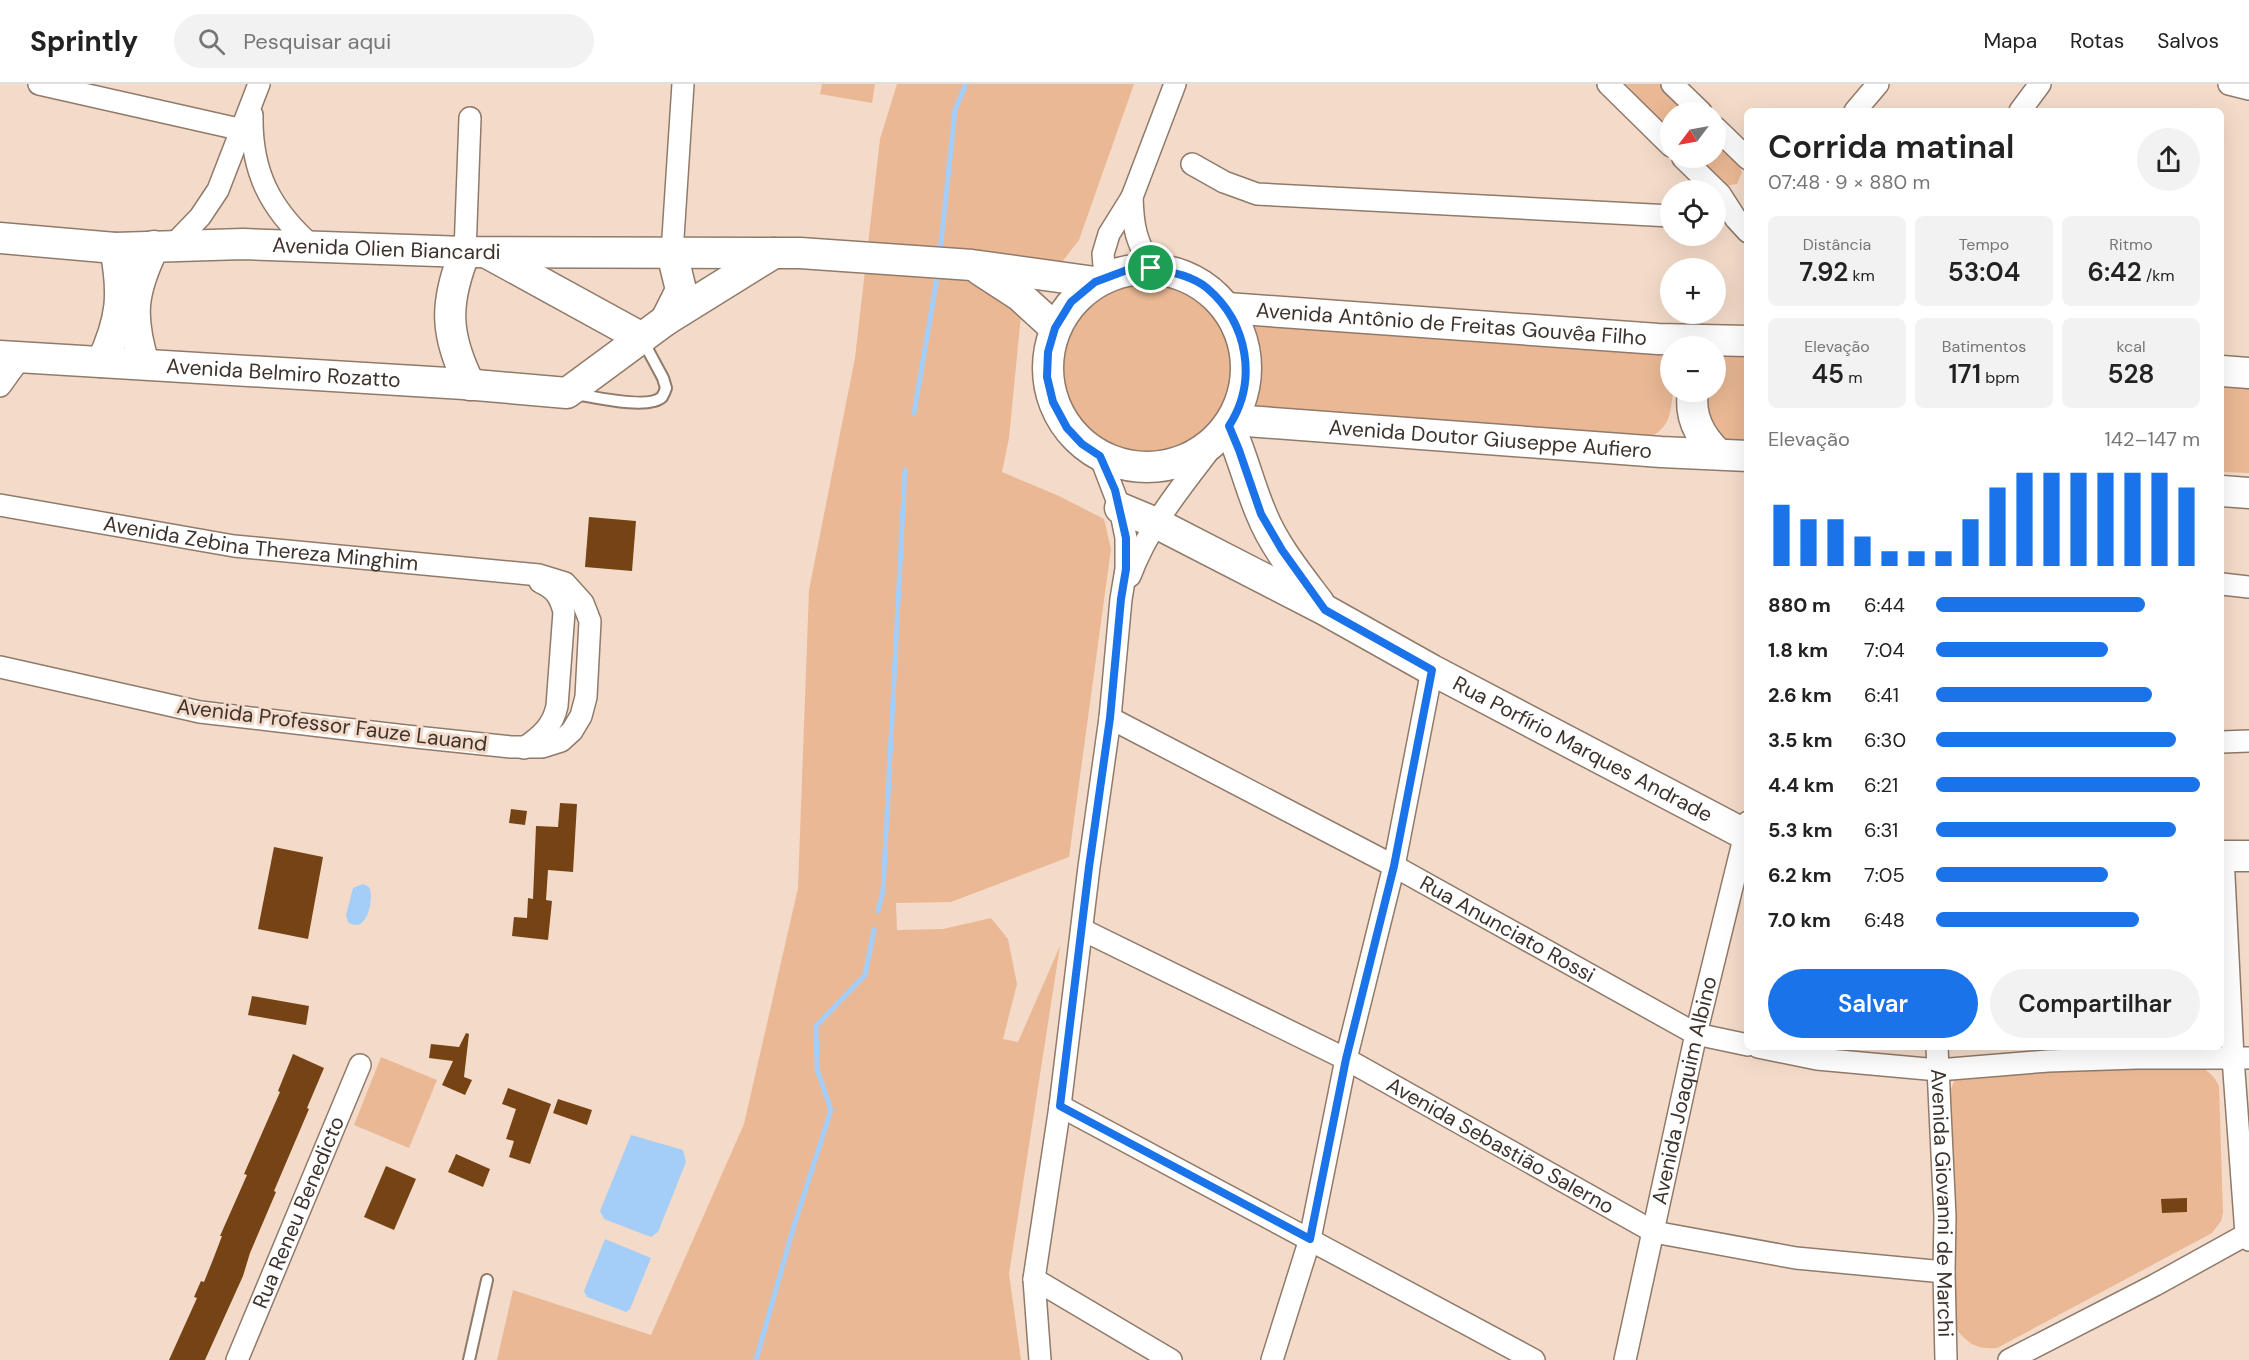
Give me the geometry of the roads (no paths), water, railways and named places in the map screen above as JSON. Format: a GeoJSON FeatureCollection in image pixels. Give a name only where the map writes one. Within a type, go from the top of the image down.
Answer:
{"type":"FeatureCollection","features":[{"type":"Feature","properties":{"kind":"street"},"geometry":{"type":"LineString","coordinates":[[39,84],[243,130]]}},
{"type":"Feature","properties":{"kind":"street"},"geometry":{"type":"LineString","coordinates":[[666,320],[681,290],[672,253],[683,84]]}},
{"type":"Feature","properties":{"kind":"street"},"geometry":{"type":"LineString","coordinates":[[1100,280],[1108,234],[1132,197],[1175,84]]}},
{"type":"Feature","properties":{"kind":"street"},"geometry":{"type":"LineString","coordinates":[[1608,84],[1660,135]]}},
{"type":"Feature","properties":{"kind":"street"},"geometry":{"type":"LineString","coordinates":[[1672,84],[1691,102]]}},
{"type":"Feature","properties":{"kind":"street"},"geometry":{"type":"LineString","coordinates":[[1857,108],[1878,84]]}},
{"type":"Feature","properties":{"kind":"street"},"geometry":{"type":"LineString","coordinates":[[2022,108],[2040,84]]}},
{"type":"Feature","properties":{"kind":"street"},"geometry":{"type":"LineString","coordinates":[[2229,84],[2249,89]]}},
{"type":"Feature","properties":{"kind":"street"},"geometry":{"type":"LineString","coordinates":[[144,364],[135,335],[134,304],[141,274],[163,246],[200,217],[218,189],[256,93]]}},
{"type":"Feature","properties":{"kind":"street"},"geometry":{"type":"LineString","coordinates":[[256,93],[252,130],[255,157],[262,183],[275,207],[291,228],[312,246]]}},
{"type":"Feature","properties":{"kind":"street"},"geometry":{"type":"LineString","coordinates":[[470,118],[476,252],[454,278],[450,305],[451,333],[458,360],[470,385]]}},
{"type":"Feature","properties":{"kind":"street"},"geometry":{"type":"LineString","coordinates":[[1726,138],[1744,155]]}},
{"type":"Feature","properties":{"kind":"street"},"geometry":{"type":"LineString","coordinates":[[1192,164],[1224,182],[1257,194],[1660,215]]}},
{"type":"Feature","properties":{"kind":"street"},"geometry":{"type":"LineString","coordinates":[[1693,168],[1720,194],[1739,218]]}},
{"type":"Feature","properties":{"kind":"street"},"geometry":{"type":"LineString","coordinates":[[1132,197],[1133,229],[1151,268]]}},
{"type":"Feature","properties":{"kind":"street","name":"Avenida Olien Biancardi"},"geometry":{"type":"LineString","coordinates":[[0,238],[115,248],[243,244],[476,252],[760,253],[968,265],[1100,280]]}},
{"type":"Feature","properties":{"kind":"street"},"geometry":{"type":"LineString","coordinates":[[102,362],[114,335],[121,306],[121,277],[115,248]]}},
{"type":"Feature","properties":{"kind":"street"},"geometry":{"type":"LineString","coordinates":[[476,252],[642,338]]}},
{"type":"Feature","properties":{"kind":"street"},"geometry":{"type":"LineString","coordinates":[[567,393],[760,253]]}},
{"type":"Feature","properties":{"kind":"street"},"geometry":{"type":"LineString","coordinates":[[968,265],[1020,296],[1055,328]]}},
{"type":"Feature","properties":{"kind":"street"},"geometry":{"type":"LineString","coordinates":[[1121,599],[1139,551],[1172,497],[1226,429],[1244,393],[1247,363],[1241,335],[1227,308],[1206,287],[1180,274],[1151,268],[1127,270],[1100,280],[1071,302],[1055,328],[1048,352],[1047,377],[1053,402],[1067,428],[1082,444],[1100,456],[1130,466],[1161,467],[1191,458],[1226,429]]}},
{"type":"Feature","properties":{"kind":"street","name":"Avenida Antônio de Freitas Gouvêa Filho"},"geometry":{"type":"LineString","coordinates":[[1227,308],[1660,346]]}},
{"type":"Feature","properties":{"kind":"street"},"geometry":{"type":"LineString","coordinates":[[0,386],[11,356]]}},
{"type":"Feature","properties":{"kind":"street","name":"Avenida Belmiro Rozatto"},"geometry":{"type":"LineString","coordinates":[[11,356],[567,393]]}},
{"type":"Feature","properties":{"kind":"street"},"geometry":{"type":"LineString","coordinates":[[2224,371],[2249,373]]}},
{"type":"Feature","properties":{"kind":"street"},"geometry":{"type":"LineString","coordinates":[[1661,452],[1675,436],[1683,416],[1684,402]]}},
{"type":"Feature","properties":{"kind":"street"},"geometry":{"type":"LineString","coordinates":[[1693,402],[1697,428],[1718,454]]}},
{"type":"Feature","properties":{"kind":"street","name":"Avenida Doutor Giuseppe Aufiero"},"geometry":{"type":"LineString","coordinates":[[1226,429],[1744,456]]}},
{"type":"Feature","properties":{"kind":"street","name":"Rua Porfírio Marques Andrade"},"geometry":{"type":"LineString","coordinates":[[1226,429],[1239,450],[1261,514],[1282,550],[1325,610]]}},
{"type":"Feature","properties":{"kind":"street"},"geometry":{"type":"LineString","coordinates":[[1040,1360],[1034,1279],[1083,930],[1089,867],[1110,718],[1126,559],[1126,538],[1120,508],[1100,456]]}},
{"type":"Feature","properties":{"kind":"street"},"geometry":{"type":"LineString","coordinates":[[2224,491],[2249,493]]}},
{"type":"Feature","properties":{"kind":"street","name":"Avenida Zebina Thereza Minghim"},"geometry":{"type":"LineString","coordinates":[[0,505],[234,546],[524,573],[565,583],[583,603],[590,621],[586,697],[581,716],[572,731],[561,741],[542,747],[524,748]]}},
{"type":"Feature","properties":{"kind":"street","name":"Rua Porfírio Marques Andrade"},"geometry":{"type":"LineString","coordinates":[[1120,508],[1156,523],[1325,610],[1432,670],[1744,829]]}},
{"type":"Feature","properties":{"kind":"street"},"geometry":{"type":"LineString","coordinates":[[2224,584],[2249,587]]}},
{"type":"Feature","properties":{"kind":"street","name":"Avenida Professor Fauze Lauand"},"geometry":{"type":"LineString","coordinates":[[0,667],[200,712],[524,748]]}},
{"type":"Feature","properties":{"kind":"street"},"geometry":{"type":"LineString","coordinates":[[1272,1360],[1310,1239],[1346,1059],[1394,866],[1432,670]]}},
{"type":"Feature","properties":{"kind":"street","name":"Rua Anunciato Rossi"},"geometry":{"type":"LineString","coordinates":[[1110,718],[1394,866],[1696,1034],[1744,1044]]}},
{"type":"Feature","properties":{"kind":"street"},"geometry":{"type":"LineString","coordinates":[[2224,742],[2249,741]]}},
{"type":"Feature","properties":{"kind":"street","name":"Avenida Joaquim Albino"},"geometry":{"type":"LineString","coordinates":[[1625,1360],[1696,1034],[1744,843]]}},
{"type":"Feature","properties":{"kind":"street"},"geometry":{"type":"LineString","coordinates":[[2009,1360],[2248,1236],[2231,856]]}},
{"type":"Feature","properties":{"kind":"street","name":"Avenida Sebastião Salerno"},"geometry":{"type":"LineString","coordinates":[[1083,930],[1346,1059],[1654,1232],[1796,1258],[1944,1272]]}},
{"type":"Feature","properties":{"kind":"street"},"geometry":{"type":"LineString","coordinates":[[1773,1050],[1817,1059],[1938,1071],[2048,1061],[2241,1058]]}},
{"type":"Feature","properties":{"kind":"street","name":"Avenida Giovanni de Marchi"},"geometry":{"type":"LineString","coordinates":[[1937,1050],[1945,1217],[1946,1360]]}},
{"type":"Feature","properties":{"kind":"street","name":"Rua Reneu Benedicto"},"geometry":{"type":"LineString","coordinates":[[237,1360],[360,1065]]}},
{"type":"Feature","properties":{"kind":"street"},"geometry":{"type":"LineString","coordinates":[[1060,1106],[1534,1360]]}},
{"type":"Feature","properties":{"kind":"street"},"geometry":{"type":"LineString","coordinates":[[1034,1279],[1171,1360]]}},
{"type":"Feature","properties":{"kind":"lane"},"geometry":{"type":"LineString","coordinates":[[567,393],[638,403],[652,402],[662,397],[666,388],[663,378],[642,338]]}},
{"type":"Feature","properties":{"kind":"lane"},"geometry":{"type":"LineString","coordinates":[[469,1360],[486,1280]]}},
{"type":"Feature","properties":{"kind":"water"},"geometry":{"type":"Polygon","coordinates":[[[363,884],[369,887],[371,893],[370,907],[364,920],[354,925],[348,922],[346,915],[353,888],[363,884]]]}},
{"type":"Feature","properties":{"kind":"water"},"geometry":{"type":"Polygon","coordinates":[[[631,1135],[683,1150],[686,1162],[658,1232],[651,1237],[604,1219],[600,1211],[631,1135]]]}},
{"type":"Feature","properties":{"kind":"water"},"geometry":{"type":"Polygon","coordinates":[[[605,1239],[651,1258],[630,1309],[626,1312],[587,1297],[584,1291],[605,1239]]]}},
{"type":"Feature","properties":{"kind":"waterway"},"geometry":{"type":"LineString","coordinates":[[940,253],[955,110],[966,84]]}},
{"type":"Feature","properties":{"kind":"waterway"},"geometry":{"type":"LineString","coordinates":[[914,413],[938,272]]}},
{"type":"Feature","properties":{"kind":"waterway"},"geometry":{"type":"LineString","coordinates":[[878,911],[883,891],[905,470]]}},
{"type":"Feature","properties":{"kind":"waterway"},"geometry":{"type":"LineString","coordinates":[[756,1360],[793,1229],[831,1110],[817,1069],[816,1026],[865,975],[874,930]]}}]}
